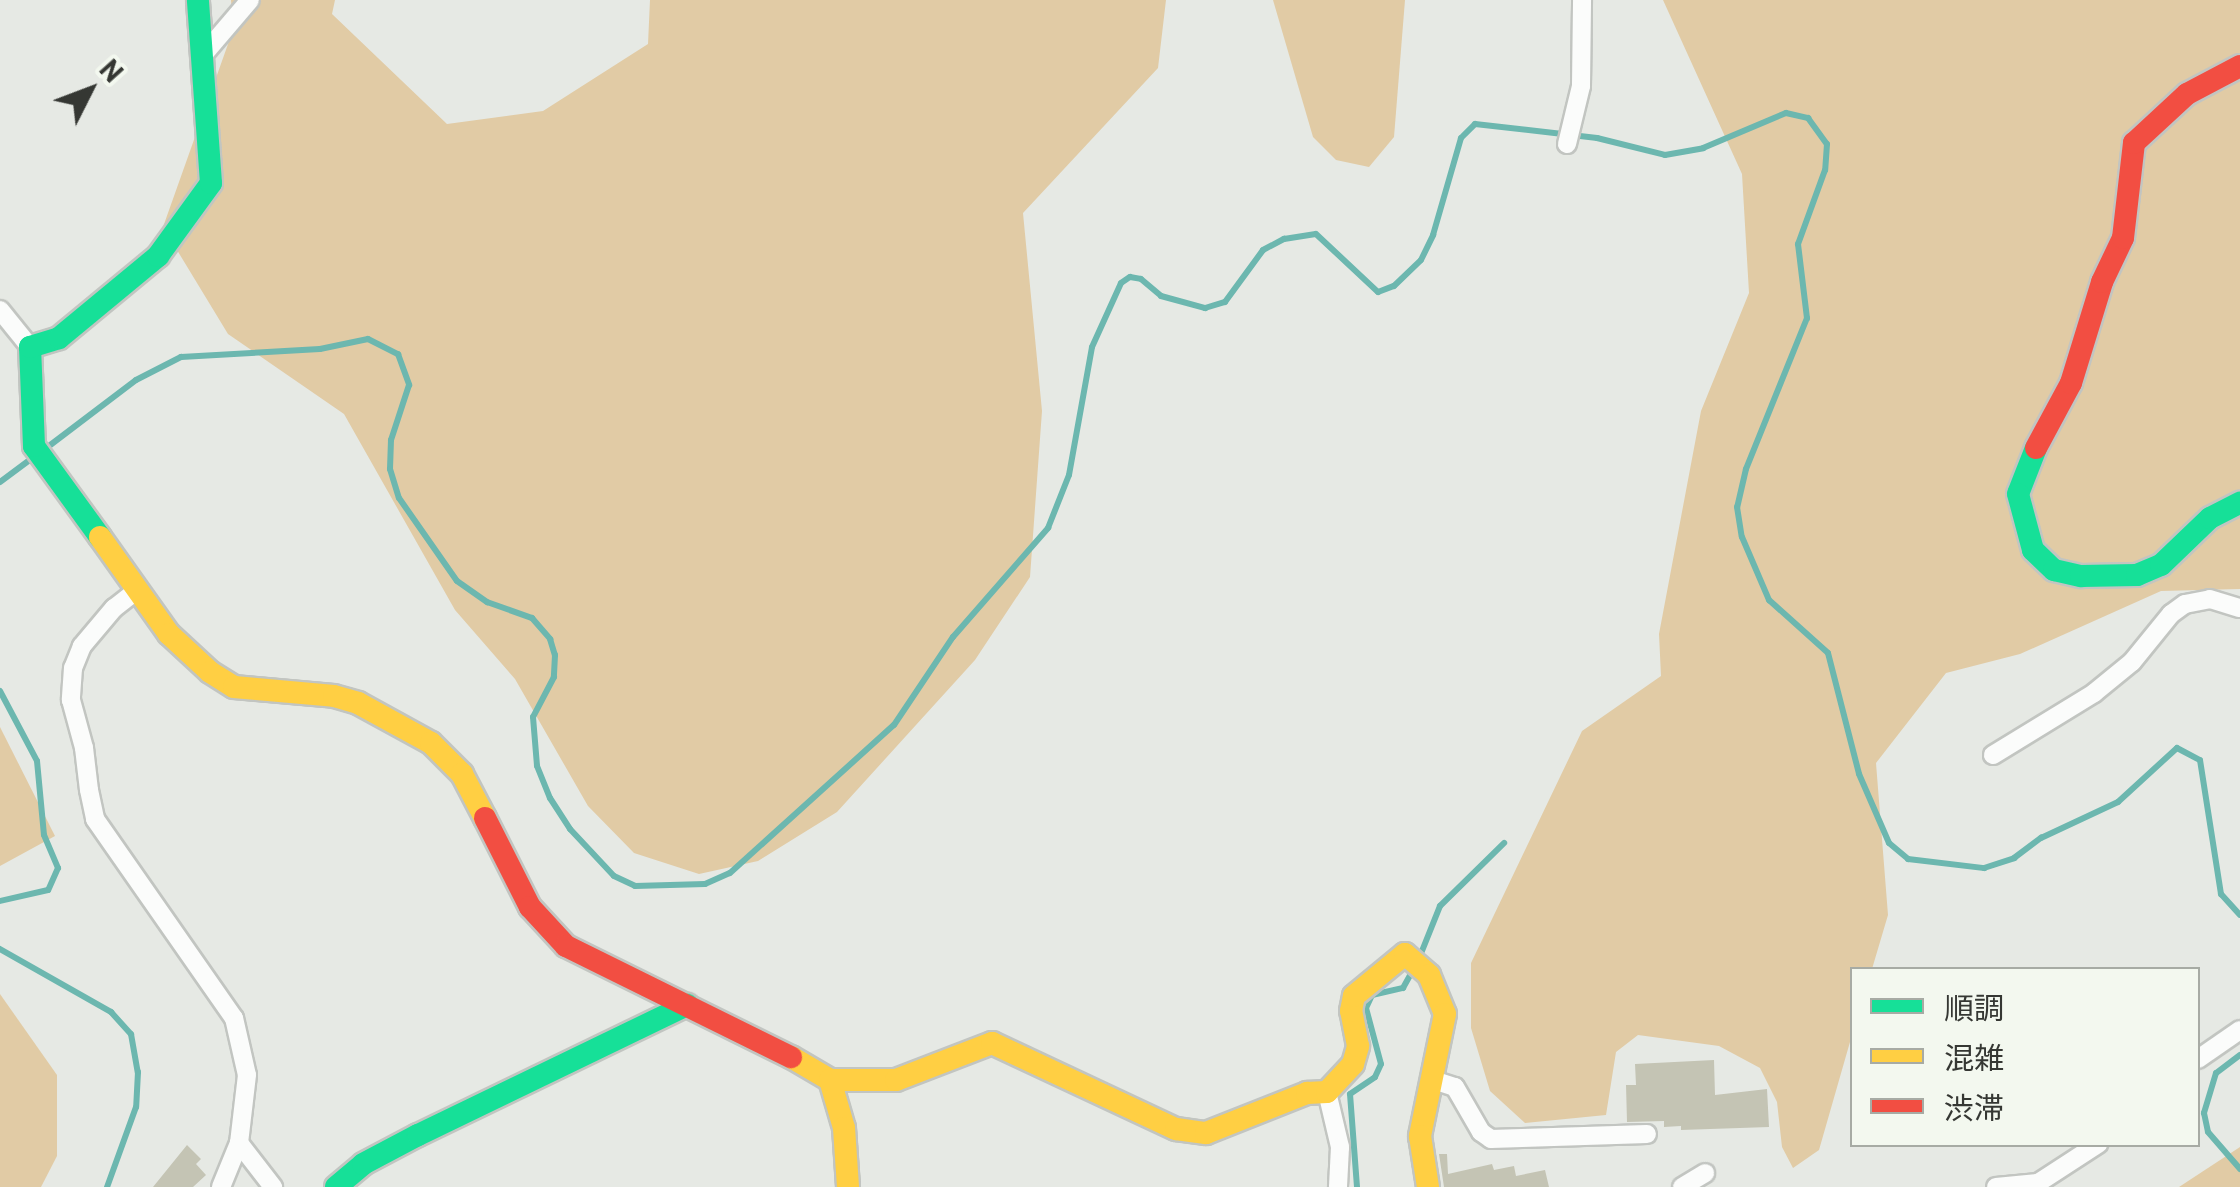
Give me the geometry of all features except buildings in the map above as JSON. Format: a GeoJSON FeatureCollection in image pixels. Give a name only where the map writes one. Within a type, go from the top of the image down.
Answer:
{"type":"FeatureCollection","features":[{"type":"Feature","properties":{"kind":"street"},"geometry":{"type":"LineString","coordinates":[[30,347],[59,338],[158,256],[211,183],[198,0]]}},
{"type":"Feature","properties":{"kind":"street"},"geometry":{"type":"LineString","coordinates":[[203,54],[250,0]]}},
{"type":"Feature","properties":{"kind":"street"},"geometry":{"type":"LineString","coordinates":[[1568,138],[1582,86],[1582,0]]}},
{"type":"Feature","properties":{"kind":"street"},"geometry":{"type":"LineString","coordinates":[[2240,66],[2187,94],[2149,124],[2134,143],[2123,238],[2102,282],[2070,383],[2026,466],[2018,494],[2033,550],[2054,570],[2081,576],[2137,574],[2161,565],[2210,518],[2240,503]]}},
{"type":"Feature","properties":{"kind":"street"},"geometry":{"type":"LineString","coordinates":[[0,310],[30,347],[34,446],[136,591],[188,655],[234,687],[334,696],[358,703],[431,743],[462,774],[546,929],[566,946],[687,1004],[830,1080],[896,1080],[992,1044],[1192,1133],[1206,1133],[1307,1094],[1327,1092],[1353,1064],[1358,1046],[1351,1011],[1354,996],[1405,954],[1418,964],[1439,992],[1445,1014],[1444,1036],[1430,1079],[1420,1136],[1428,1187]]}},
{"type":"Feature","properties":{"kind":"street"},"geometry":{"type":"LineString","coordinates":[[136,591],[114,608],[82,646],[73,668],[71,700],[96,818],[234,1018],[247,1075],[239,1143],[222,1187]]}},
{"type":"Feature","properties":{"kind":"street"},"geometry":{"type":"LineString","coordinates":[[1993,755],[2094,694],[2132,662],[2171,614],[2185,604],[2210,599],[2240,608]]}},
{"type":"Feature","properties":{"kind":"street"},"geometry":{"type":"LineString","coordinates":[[336,1187],[364,1164],[418,1135],[687,1004]]}},
{"type":"Feature","properties":{"kind":"street"},"geometry":{"type":"LineString","coordinates":[[2200,1058],[2240,1030]]}},
{"type":"Feature","properties":{"kind":"street"},"geometry":{"type":"LineString","coordinates":[[1430,1079],[1454,1086],[1481,1132],[1492,1139],[1648,1134]]}},
{"type":"Feature","properties":{"kind":"street"},"geometry":{"type":"LineString","coordinates":[[830,1080],[844,1128],[848,1187]]}},
{"type":"Feature","properties":{"kind":"street"},"geometry":{"type":"LineString","coordinates":[[1327,1092],[1340,1147],[1338,1187]]}},
{"type":"Feature","properties":{"kind":"street"},"geometry":{"type":"LineString","coordinates":[[239,1143],[273,1187]]}},
{"type":"Feature","properties":{"kind":"street"},"geometry":{"type":"LineString","coordinates":[[1996,1187],[2038,1182],[2093,1147]]}},
{"type":"Feature","properties":{"kind":"street"},"geometry":{"type":"LineString","coordinates":[[1682,1187],[1705,1173]]}},
{"type":"Feature","properties":{"kind":"shaded area"},"geometry":{"type":"Polygon","coordinates":[[[231,0],[335,0],[332,14],[447,124],[543,111],[648,44],[650,0],[1166,0],[1158,68],[1023,213],[1042,411],[1030,577],[975,660],[837,812],[758,861],[699,874],[634,853],[588,806],[515,679],[455,610],[344,414],[228,334],[163,227],[233,30],[231,0]]]}},
{"type":"Feature","properties":{"kind":"shaded area"},"geometry":{"type":"Polygon","coordinates":[[[1273,0],[1405,0],[1394,137],[1369,167],[1336,160],[1313,137],[1273,0]]]}},
{"type":"Feature","properties":{"kind":"shaded area"},"geometry":{"type":"Polygon","coordinates":[[[1663,0],[2240,0],[2240,589],[2161,591],[2020,654],[1946,673],[1876,763],[1888,915],[1873,967],[1850,967],[1850,1042],[1819,1150],[1793,1168],[1782,1147],[1777,1102],[1760,1068],[1719,1046],[1638,1035],[1616,1052],[1606,1115],[1525,1123],[1490,1091],[1471,1028],[1471,963],[1582,731],[1661,676],[1659,634],[1701,411],[1749,293],[1742,174],[1663,0]]]}},
{"type":"Feature","properties":{"kind":"shaded area"},"geometry":{"type":"Polygon","coordinates":[[[0,727],[55,836],[0,866],[0,727]]]}},
{"type":"Feature","properties":{"kind":"shaded area"},"geometry":{"type":"Polygon","coordinates":[[[0,994],[57,1075],[57,1156],[41,1187],[0,1187],[0,994]]]}},
{"type":"Feature","properties":{"kind":"shaded area"},"geometry":{"type":"Polygon","coordinates":[[[2240,1147],[2240,1187],[2179,1187],[2240,1147]]]}},
{"type":"Feature","properties":{"kind":"waterway"},"geometry":{"type":"LineString","coordinates":[[45,449],[136,380],[181,357],[320,349],[368,339],[398,354],[409,385],[391,440],[390,469],[399,498],[457,581],[487,602],[532,618],[550,639],[555,655],[554,677],[533,717],[537,766],[550,798],[570,829],[614,876],[635,886],[705,884],[730,873],[894,725],[953,637],[1048,528],[1069,475],[1092,347],[1121,283],[1130,277],[1141,279],[1161,296],[1205,308],[1225,302],[1263,250],[1284,239],[1316,234],[1378,292],[1394,286],[1421,260],[1433,235],[1461,138],[1475,124],[1597,138],[1665,155],[1703,148],[1786,113],[1808,118],[1827,144],[1825,170],[1798,244],[1807,318],[1746,469],[1737,507],[1742,537],[1769,600],[1828,653],[1859,774],[1889,843],[1908,859],[1984,868],[2014,858],[2041,838],[2118,802],[2177,748],[2200,760],[2221,894],[2240,915]]}},
{"type":"Feature","properties":{"kind":"waterway"},"geometry":{"type":"LineString","coordinates":[[0,482],[35,456]]}},
{"type":"Feature","properties":{"kind":"waterway"},"geometry":{"type":"LineString","coordinates":[[0,691],[37,761],[44,835],[58,868],[48,890],[0,901]]}},
{"type":"Feature","properties":{"kind":"waterway"},"geometry":{"type":"LineString","coordinates":[[1420,956],[1440,906],[1504,843]]}},
{"type":"Feature","properties":{"kind":"waterway"},"geometry":{"type":"LineString","coordinates":[[0,949],[111,1012],[131,1034],[138,1072],[136,1107],[107,1187]]}},
{"type":"Feature","properties":{"kind":"waterway"},"geometry":{"type":"LineString","coordinates":[[1357,1187],[1350,1094],[1375,1077],[1381,1064],[1366,1008],[1372,995],[1403,988],[1412,972]]}},
{"type":"Feature","properties":{"kind":"waterway"},"geometry":{"type":"LineString","coordinates":[[2240,1055],[2216,1073],[2204,1113],[2208,1132],[2240,1169]]}},
{"type":"Feature","properties":{"kind":"traffic: fast"},"geometry":{"type":"LineString","coordinates":[[100,537],[34,446],[30,347],[59,338],[158,256],[211,183],[198,0]]}},
{"type":"Feature","properties":{"kind":"traffic: fast"},"geometry":{"type":"LineString","coordinates":[[2036,448],[2018,494],[2033,550],[2054,570],[2081,576],[2137,575],[2161,565],[2210,518],[2240,503]]}},
{"type":"Feature","properties":{"kind":"traffic: fast"},"geometry":{"type":"LineString","coordinates":[[336,1187],[363,1164],[418,1135],[687,1005]]}},
{"type":"Feature","properties":{"kind":"traffic: slow"},"geometry":{"type":"LineString","coordinates":[[100,537],[169,634],[210,672],[234,687],[334,696],[358,703],[431,743],[462,774],[485,818]]}},
{"type":"Feature","properties":{"kind":"traffic: slow"},"geometry":{"type":"LineString","coordinates":[[830,1080],[896,1080],[992,1043],[1176,1129],[1206,1133],[1307,1093],[1327,1092],[1353,1064],[1358,1046],[1351,1011],[1354,996],[1405,954],[1429,975],[1445,1014],[1420,1136],[1428,1187]]}},
{"type":"Feature","properties":{"kind":"traffic: slow"},"geometry":{"type":"LineString","coordinates":[[791,1057],[830,1080],[844,1128],[848,1187]]}},
{"type":"Feature","properties":{"kind":"traffic: jam"},"geometry":{"type":"LineString","coordinates":[[2036,448],[2071,383],[2102,282],[2123,238],[2134,143],[2187,94],[2240,66]]}},
{"type":"Feature","properties":{"kind":"traffic: jam"},"geometry":{"type":"LineString","coordinates":[[485,818],[530,907],[566,946],[791,1057]]}}]}
